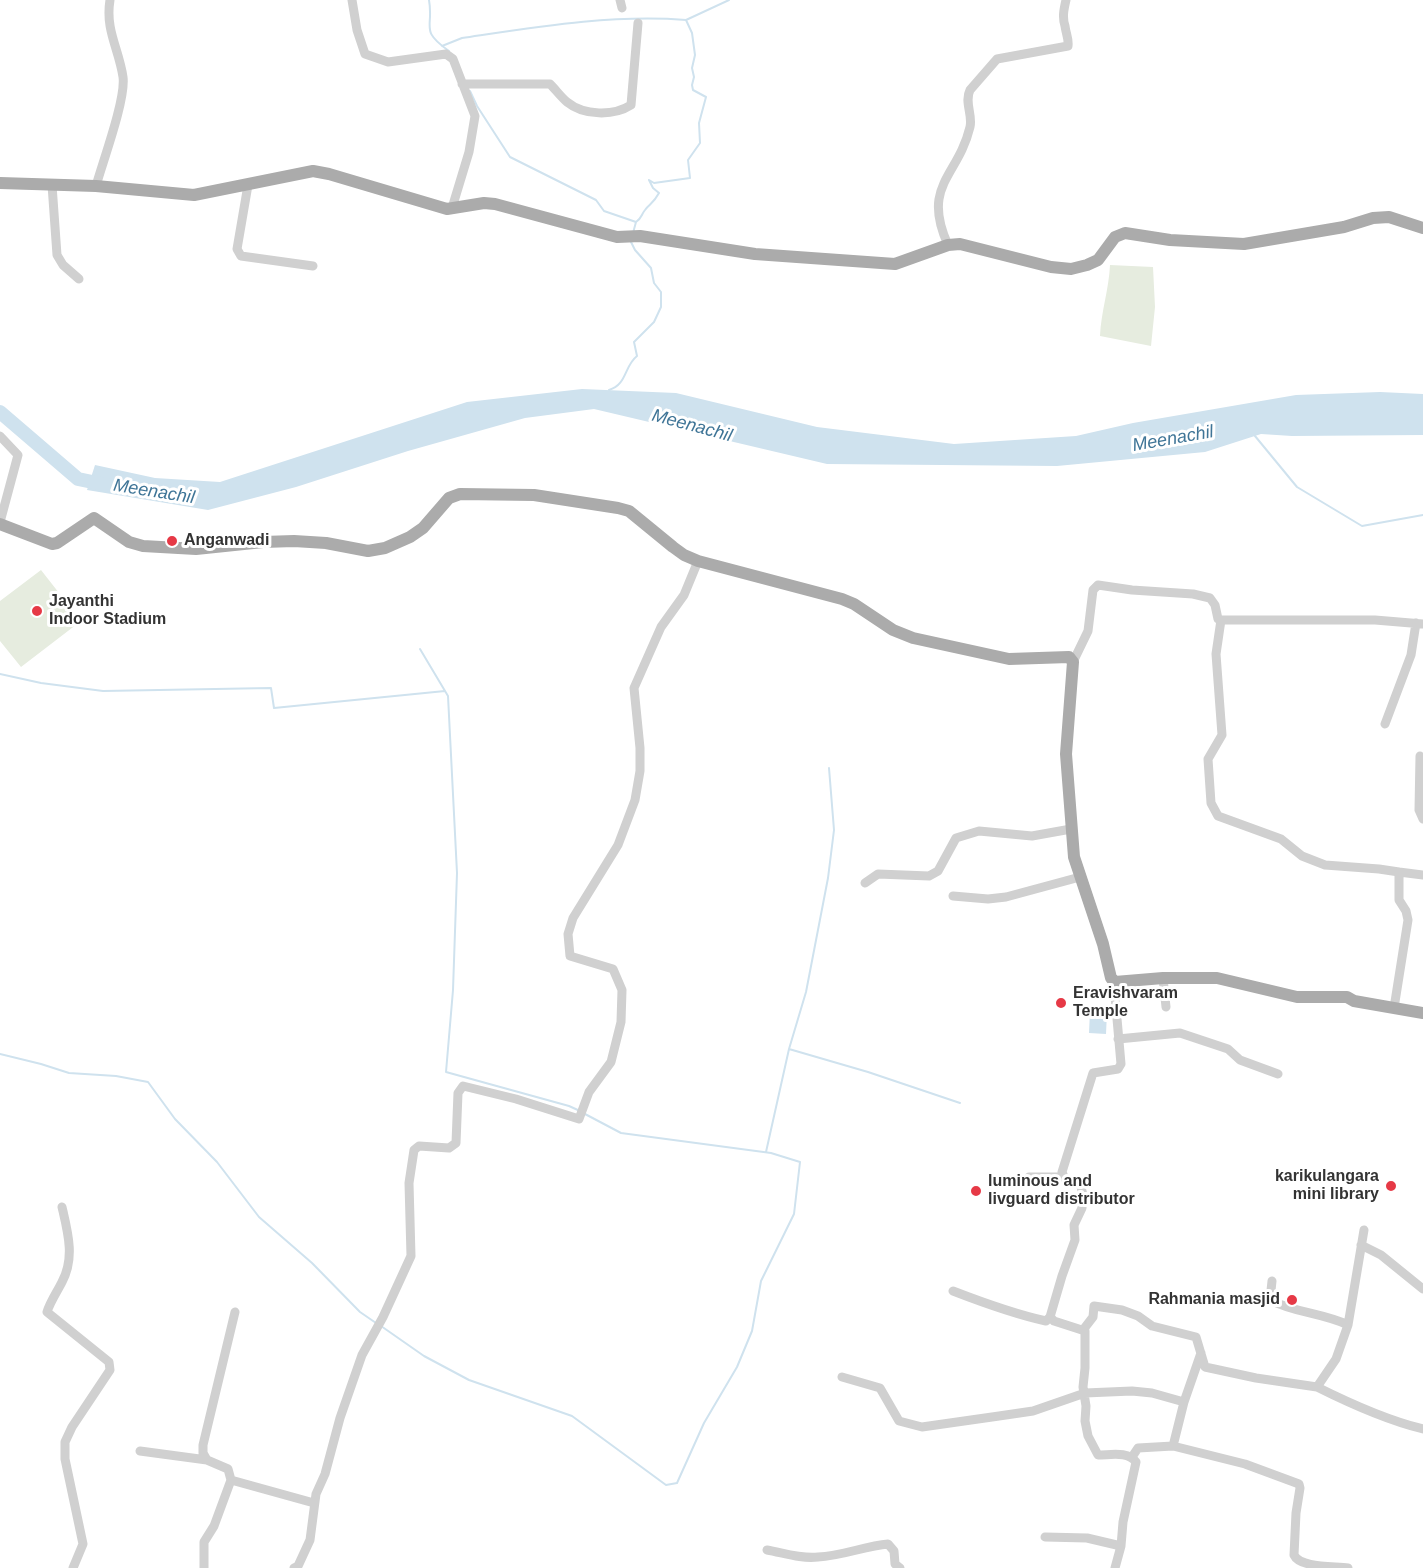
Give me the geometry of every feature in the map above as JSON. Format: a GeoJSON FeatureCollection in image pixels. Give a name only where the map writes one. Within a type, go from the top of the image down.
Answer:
{"type":"FeatureCollection","features":[{"type":"Feature","properties":{"kind":"main road"},"geometry":{"type":"LineString","coordinates":[[0,183],[96,186],[194,195],[313,171],[447,209],[484,203],[495,204],[617,237],[640,236],[755,254],[895,264],[948,245],[960,244],[1051,267],[1071,269],[1098,260],[1115,237],[1125,233],[1170,240],[1244,244],[1344,227],[1381,217],[1389,217],[1423,228]]}},
{"type":"Feature","properties":{"kind":"main road"},"geometry":{"type":"LineString","coordinates":[[0,523],[52,544],[94,518],[129,542],[143,546],[196,549],[294,541],[326,543],[368,551],[385,548],[410,537],[423,528],[449,498],[460,494],[534,495],[628,511],[673,548],[698,561],[842,599],[854,604],[893,630],[913,638],[1009,659],[1069,657],[1073,662],[1066,754],[1074,856],[1103,944],[1111,978],[1115,982],[1163,978],[1217,978],[1297,998],[1347,997],[1423,1013]]}},
{"type":"Feature","properties":{"kind":"street"},"geometry":{"type":"LineString","coordinates":[[96,186],[119,107],[123,79],[108,21],[110,0]]}},
{"type":"Feature","properties":{"kind":"street"},"geometry":{"type":"LineString","coordinates":[[352,0],[357,30],[365,54],[388,62],[446,54],[453,59],[475,116],[469,152],[453,208]]}},
{"type":"Feature","properties":{"kind":"street"},"geometry":{"type":"LineString","coordinates":[[948,245],[941,230],[937,212],[947,175],[963,147],[970,126],[967,95],[997,59],[1068,46],[1069,38],[1063,12],[1066,0]]}},
{"type":"Feature","properties":{"kind":"street"},"geometry":{"type":"LineString","coordinates":[[462,84],[549,84],[568,103],[583,111],[609,113],[622,111],[632,105],[638,23]]}},
{"type":"Feature","properties":{"kind":"street"},"geometry":{"type":"LineString","coordinates":[[52,185],[57,255],[63,265],[79,279]]}},
{"type":"Feature","properties":{"kind":"street"},"geometry":{"type":"LineString","coordinates":[[248,185],[237,249],[241,256],[313,266]]}},
{"type":"Feature","properties":{"kind":"street"},"geometry":{"type":"LineString","coordinates":[[0,436],[18,455],[0,523]]}},
{"type":"Feature","properties":{"kind":"street"},"geometry":{"type":"LineString","coordinates":[[294,1568],[298,1566],[310,1540],[314,1503],[358,1365],[383,1317],[412,1252],[408,1184],[414,1150],[419,1146],[449,1148],[456,1143],[458,1093],[460,1088],[467,1086],[579,1119],[589,1092],[611,1062],[621,1022],[622,990],[613,969],[570,956],[568,934],[573,918],[618,846],[635,800],[640,771],[640,748],[634,688],[661,627],[684,596],[698,561]]}},
{"type":"Feature","properties":{"kind":"street"},"geometry":{"type":"LineString","coordinates":[[1073,662],[1088,631],[1093,590],[1098,585],[1192,594],[1210,598],[1221,620],[1216,654],[1222,735],[1208,759],[1212,803],[1218,816],[1281,839],[1302,856],[1325,866],[1423,874]]}},
{"type":"Feature","properties":{"kind":"street"},"geometry":{"type":"LineString","coordinates":[[1221,620],[1375,620],[1419,624],[1411,655],[1384,724]]}},
{"type":"Feature","properties":{"kind":"street"},"geometry":{"type":"LineString","coordinates":[[1420,756],[1419,810],[1423,819]]}},
{"type":"Feature","properties":{"kind":"street"},"geometry":{"type":"LineString","coordinates":[[865,884],[878,874],[929,876],[938,870],[956,838],[979,831],[1032,836],[1071,830]]}},
{"type":"Feature","properties":{"kind":"street"},"geometry":{"type":"LineString","coordinates":[[1394,1008],[1408,920],[1406,911],[1399,900],[1399,872]]}},
{"type":"Feature","properties":{"kind":"street"},"geometry":{"type":"LineString","coordinates":[[953,896],[997,899],[1080,877]]}},
{"type":"Feature","properties":{"kind":"street"},"geometry":{"type":"LineString","coordinates":[[953,1291],[990,1306],[1027,1317],[1046,1321],[1050,1317],[1075,1240],[1074,1224],[1082,1208],[1081,1187],[1078,1183],[1069,1181],[1062,1172],[1094,1073],[1118,1069],[1121,1064],[1115,996],[1111,978]]}},
{"type":"Feature","properties":{"kind":"street"},"geometry":{"type":"LineString","coordinates":[[1163,978],[1167,1007]]}},
{"type":"Feature","properties":{"kind":"street"},"geometry":{"type":"LineString","coordinates":[[1118,1040],[1180,1033],[1228,1049],[1240,1060],[1278,1074]]}},
{"type":"Feature","properties":{"kind":"street"},"geometry":{"type":"LineString","coordinates":[[1029,1177],[1064,1177]]}},
{"type":"Feature","properties":{"kind":"street"},"geometry":{"type":"LineString","coordinates":[[63,1207],[70,1246],[69,1260],[64,1280],[47,1312],[109,1362],[110,1366],[110,1370],[72,1426],[65,1442],[65,1459],[83,1544],[74,1568]]}},
{"type":"Feature","properties":{"kind":"street"},"geometry":{"type":"LineString","coordinates":[[1317,1387],[1336,1359],[1348,1325],[1364,1230]]}},
{"type":"Feature","properties":{"kind":"street"},"geometry":{"type":"LineString","coordinates":[[1361,1245],[1381,1255],[1423,1289]]}},
{"type":"Feature","properties":{"kind":"street"},"geometry":{"type":"LineString","coordinates":[[1272,1281],[1270,1300],[1301,1312],[1328,1317],[1348,1325]]}},
{"type":"Feature","properties":{"kind":"street"},"geometry":{"type":"LineString","coordinates":[[1083,1330],[1093,1317],[1094,1306],[1138,1316],[1152,1326],[1196,1337],[1205,1366],[1256,1378],[1317,1387],[1403,1424],[1423,1429]]}},
{"type":"Feature","properties":{"kind":"street"},"geometry":{"type":"LineString","coordinates":[[207,1460],[203,1453],[203,1445],[235,1312]]}},
{"type":"Feature","properties":{"kind":"street"},"geometry":{"type":"LineString","coordinates":[[1050,1317],[1085,1331],[1084,1421],[1088,1436],[1098,1455],[1124,1455],[1132,1457],[1136,1462],[1115,1568]]}},
{"type":"Feature","properties":{"kind":"street"},"geometry":{"type":"LineString","coordinates":[[1173,1446],[1184,1402],[1201,1353]]}},
{"type":"Feature","properties":{"kind":"street"},"geometry":{"type":"LineString","coordinates":[[842,1377],[880,1388],[899,1421],[922,1426],[1033,1410],[1084,1393],[1132,1390],[1184,1402]]}},
{"type":"Feature","properties":{"kind":"street"},"geometry":{"type":"LineString","coordinates":[[1132,1457],[1138,1449],[1173,1446],[1245,1464],[1299,1484],[1294,1544],[1296,1559],[1300,1562],[1348,1568]]}},
{"type":"Feature","properties":{"kind":"street"},"geometry":{"type":"LineString","coordinates":[[141,1451],[207,1460],[228,1469],[231,1480],[214,1526],[204,1542],[204,1568]]}},
{"type":"Feature","properties":{"kind":"street"},"geometry":{"type":"LineString","coordinates":[[231,1480],[314,1503]]}},
{"type":"Feature","properties":{"kind":"street"},"geometry":{"type":"LineString","coordinates":[[1045,1537],[1087,1538],[1121,1546]]}},
{"type":"Feature","properties":{"kind":"street"},"geometry":{"type":"LineString","coordinates":[[767,1550],[806,1557],[821,1557],[888,1544],[894,1551],[895,1564],[900,1568]]}},
{"type":"Feature","properties":{"kind":"shaded area"},"geometry":{"type":"Polygon","coordinates":[[[1110,265],[1153,267],[1155,307],[1151,346],[1100,336],[1110,265]]]}},
{"type":"Feature","properties":{"kind":"shaded area","name":"Jayanthi Indoor Stadium"},"geometry":{"type":"Polygon","coordinates":[[[41,570],[81,621],[21,667],[0,641],[0,601],[41,570]]]}},
{"type":"Feature","properties":{"kind":"water"},"geometry":{"type":"Polygon","coordinates":[[[582,389],[676,393],[817,427],[954,444],[1076,436],[1133,423],[1296,395],[1380,392],[1423,394],[1423,435],[1292,436],[1261,434],[1205,452],[1057,466],[827,464],[594,409],[525,418],[408,451],[296,487],[208,510],[87,490],[95,465],[155,478],[220,482],[467,402],[582,389]]]}},
{"type":"Feature","properties":{"kind":"water"},"geometry":{"type":"Polygon","coordinates":[[[1090,1011],[1107,1012],[1106,1034],[1089,1033],[1090,1011]]]}},
{"type":"Feature","properties":{"kind":"waterway"},"geometry":{"type":"LineString","coordinates":[[429,0],[431,33],[449,51]]}},
{"type":"Feature","properties":{"kind":"waterway"},"geometry":{"type":"LineString","coordinates":[[633,233],[636,222],[659,193],[649,180],[654,183],[690,178],[688,160],[700,143],[699,123],[706,97],[693,90],[692,68],[695,55],[692,33],[686,20],[729,0]]}},
{"type":"Feature","properties":{"kind":"waterway"},"geometry":{"type":"LineString","coordinates":[[442,46],[462,38],[602,20],[686,20]]}},
{"type":"Feature","properties":{"kind":"waterway"},"geometry":{"type":"LineString","coordinates":[[470,91],[510,157],[596,200],[604,211],[636,222]]}},
{"type":"Feature","properties":{"kind":"waterway"},"geometry":{"type":"LineString","coordinates":[[609,390],[615,388],[622,380],[637,356],[634,342],[654,322],[661,307],[661,292],[654,283],[651,268],[631,242]]}},
{"type":"Feature","properties":{"kind":"waterway","name":"Meenachil"},"geometry":{"type":"LineString","coordinates":[[0,412],[78,479],[107,485]]}},
{"type":"Feature","properties":{"kind":"waterway"},"geometry":{"type":"LineString","coordinates":[[1255,436],[1297,487],[1362,526],[1423,515]]}},
{"type":"Feature","properties":{"kind":"waterway"},"geometry":{"type":"LineString","coordinates":[[420,649],[448,696],[457,873],[453,990],[446,1072],[580,1111]]}},
{"type":"Feature","properties":{"kind":"waterway"},"geometry":{"type":"LineString","coordinates":[[0,674],[41,683],[103,691],[271,688],[274,708],[445,691]]}},
{"type":"Feature","properties":{"kind":"waterway"},"geometry":{"type":"LineString","coordinates":[[766,1152],[789,1049],[806,992],[828,878],[834,830],[829,768]]}},
{"type":"Feature","properties":{"kind":"waterway"},"geometry":{"type":"LineString","coordinates":[[789,1049],[868,1072],[960,1103]]}},
{"type":"Feature","properties":{"kind":"waterway"},"geometry":{"type":"LineString","coordinates":[[0,1054],[69,1073],[116,1076],[148,1082],[175,1119],[217,1162],[259,1217],[312,1263],[360,1312],[376,1323]]}},
{"type":"Feature","properties":{"kind":"waterway"},"geometry":{"type":"LineString","coordinates":[[381,1326],[424,1356],[469,1380],[572,1416],[666,1485],[677,1483],[704,1423],[737,1367],[752,1331],[761,1281],[794,1214],[800,1162],[771,1153],[621,1133],[585,1114]]}},
{"type":"Feature","properties":{"kind":"place","name":"Anganwadi"},"geometry":{"type":"Point","coordinates":[172,541]}},
{"type":"Feature","properties":{"kind":"place","name":"Jayanthi Indoor Stadium"},"geometry":{"type":"Point","coordinates":[37,611]}},
{"type":"Feature","properties":{"kind":"place","name":"Eravishvaram Temple"},"geometry":{"type":"Point","coordinates":[1061,1003]}},
{"type":"Feature","properties":{"kind":"place","name":"karikulangara mini library"},"geometry":{"type":"Point","coordinates":[1391,1186]}},
{"type":"Feature","properties":{"kind":"place","name":"luminous and livguard distributor"},"geometry":{"type":"Point","coordinates":[976,1191]}},
{"type":"Feature","properties":{"kind":"place","name":"Rahmania masjid"},"geometry":{"type":"Point","coordinates":[1292,1300]}}]}
